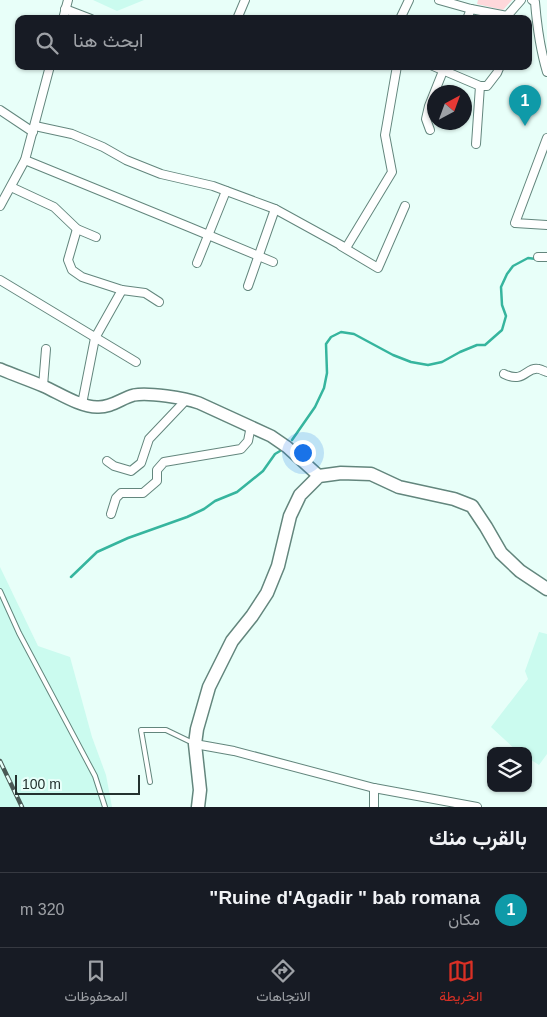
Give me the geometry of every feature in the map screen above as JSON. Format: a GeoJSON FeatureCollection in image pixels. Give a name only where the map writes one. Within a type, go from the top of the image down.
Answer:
{"type":"FeatureCollection","features":[{"type":"Feature","properties":{"kind":"main road"},"geometry":{"type":"LineString","coordinates":[[0,369],[82,404],[95,407],[108,406],[135,395],[146,394],[187,399],[199,403],[271,436],[287,447],[319,476]]}},
{"type":"Feature","properties":{"kind":"main road"},"geometry":{"type":"LineString","coordinates":[[198,807],[200,790],[195,744],[197,729],[209,688],[232,641],[267,593],[278,566],[290,516],[300,495],[319,476],[341,473],[371,474],[399,487],[454,499],[472,506],[501,553],[520,571],[547,589]]}},
{"type":"Feature","properties":{"kind":"street"},"geometry":{"type":"LineString","coordinates":[[64,15],[68,0]]}},
{"type":"Feature","properties":{"kind":"street"},"geometry":{"type":"LineString","coordinates":[[239,15],[245,0]]}},
{"type":"Feature","properties":{"kind":"street"},"geometry":{"type":"LineString","coordinates":[[402,15],[409,0]]}},
{"type":"Feature","properties":{"kind":"street"},"geometry":{"type":"LineString","coordinates":[[439,0],[502,15]]}},
{"type":"Feature","properties":{"kind":"street"},"geometry":{"type":"LineString","coordinates":[[508,15],[520,0]]}},
{"type":"Feature","properties":{"kind":"street"},"geometry":{"type":"LineString","coordinates":[[532,0],[535,2],[537,27],[547,72]]}},
{"type":"Feature","properties":{"kind":"street"},"geometry":{"type":"LineString","coordinates":[[469,15],[472,9]]}},
{"type":"Feature","properties":{"kind":"street"},"geometry":{"type":"LineString","coordinates":[[65,10],[79,15]]}},
{"type":"Feature","properties":{"kind":"street"},"geometry":{"type":"LineString","coordinates":[[0,206],[3,195],[11,187],[25,160],[49,70]]}},
{"type":"Feature","properties":{"kind":"street"},"geometry":{"type":"LineString","coordinates":[[337,244],[346,248],[392,172],[386,135],[396,70]]}},
{"type":"Feature","properties":{"kind":"street"},"geometry":{"type":"LineString","coordinates":[[437,85],[443,70]]}},
{"type":"Feature","properties":{"kind":"street"},"geometry":{"type":"LineString","coordinates":[[448,70],[480,86],[487,86],[497,70]]}},
{"type":"Feature","properties":{"kind":"street"},"geometry":{"type":"LineString","coordinates":[[476,144],[480,86]]}},
{"type":"Feature","properties":{"kind":"street"},"geometry":{"type":"LineString","coordinates":[[0,110],[34,129],[72,134],[103,146],[126,160],[161,174],[213,186],[275,209],[378,268],[405,206]]}},
{"type":"Feature","properties":{"kind":"street"},"geometry":{"type":"LineString","coordinates":[[547,138],[515,223],[547,225]]}},
{"type":"Feature","properties":{"kind":"street"},"geometry":{"type":"LineString","coordinates":[[25,160],[274,262]]}},
{"type":"Feature","properties":{"kind":"street"},"geometry":{"type":"LineString","coordinates":[[11,187],[54,207],[77,229],[96,237]]}},
{"type":"Feature","properties":{"kind":"street"},"geometry":{"type":"LineString","coordinates":[[197,263],[226,191]]}},
{"type":"Feature","properties":{"kind":"street"},"geometry":{"type":"LineString","coordinates":[[248,286],[275,209]]}},
{"type":"Feature","properties":{"kind":"street"},"geometry":{"type":"LineString","coordinates":[[77,229],[68,260],[72,270],[82,277],[122,290],[145,293],[159,302]]}},
{"type":"Feature","properties":{"kind":"street"},"geometry":{"type":"LineString","coordinates":[[538,257],[547,257]]}},
{"type":"Feature","properties":{"kind":"street"},"geometry":{"type":"LineString","coordinates":[[0,280],[136,362]]}},
{"type":"Feature","properties":{"kind":"street"},"geometry":{"type":"LineString","coordinates":[[82,404],[95,338],[122,290]]}},
{"type":"Feature","properties":{"kind":"street"},"geometry":{"type":"LineString","coordinates":[[43,386],[46,349]]}},
{"type":"Feature","properties":{"kind":"street"},"geometry":{"type":"LineString","coordinates":[[504,374],[518,378],[534,369],[547,372]]}},
{"type":"Feature","properties":{"kind":"street"},"geometry":{"type":"LineString","coordinates":[[107,462],[131,471],[140,463],[149,439],[187,399]]}},
{"type":"Feature","properties":{"kind":"street"},"geometry":{"type":"LineString","coordinates":[[112,514],[116,498],[121,493],[143,493],[157,481],[158,470],[164,462],[241,449],[248,441],[250,426]]}},
{"type":"Feature","properties":{"kind":"street"},"geometry":{"type":"LineString","coordinates":[[195,744],[234,751],[374,788],[477,807]]}},
{"type":"Feature","properties":{"kind":"street"},"geometry":{"type":"LineString","coordinates":[[374,788],[374,807]]}},
{"type":"Feature","properties":{"kind":"lane"},"geometry":{"type":"LineString","coordinates":[[0,590],[19,633],[95,776],[105,807]]}},
{"type":"Feature","properties":{"kind":"lane"},"geometry":{"type":"LineString","coordinates":[[150,782],[140,730],[166,730],[195,744]]}},
{"type":"Feature","properties":{"kind":"shaded area"},"geometry":{"type":"Polygon","coordinates":[[[93,0],[144,0],[117,11],[93,0]]]}},
{"type":"Feature","properties":{"kind":"shaded area"},"geometry":{"type":"Polygon","coordinates":[[[0,567],[38,646],[70,657],[92,737],[106,775],[112,807],[0,807],[0,567]]]}},
{"type":"Feature","properties":{"kind":"shaded area"},"geometry":{"type":"Polygon","coordinates":[[[539,632],[547,634],[547,754],[539,765],[532,761],[532,747],[513,747],[491,727],[528,679],[525,671],[539,632]]]}},
{"type":"Feature","properties":{"kind":"building"},"geometry":{"type":"Polygon","coordinates":[[[478,0],[512,0],[503,10],[477,4],[478,0]]]}},
{"type":"Feature","properties":{"kind":"waterway"},"geometry":{"type":"LineString","coordinates":[[292,440],[315,407],[324,388],[327,373],[326,344],[331,337],[341,332],[354,334],[393,355],[411,362],[428,365],[442,362],[477,345],[485,345],[502,330],[506,316],[502,305],[501,287],[507,274],[513,266],[528,258],[536,259]]}},
{"type":"Feature","properties":{"kind":"waterway"},"geometry":{"type":"LineString","coordinates":[[71,577],[97,552],[128,538],[187,517],[215,501],[237,492],[263,471],[275,454],[280,451]]}},
{"type":"Feature","properties":{"kind":"railway"},"geometry":{"type":"LineString","coordinates":[[0,761],[22,807]]}},
{"type":"Feature","properties":{"kind":"place","name":"Ruine d'Agadir \" bab romana\""},"geometry":{"type":"Point","coordinates":[525,126]}}]}
